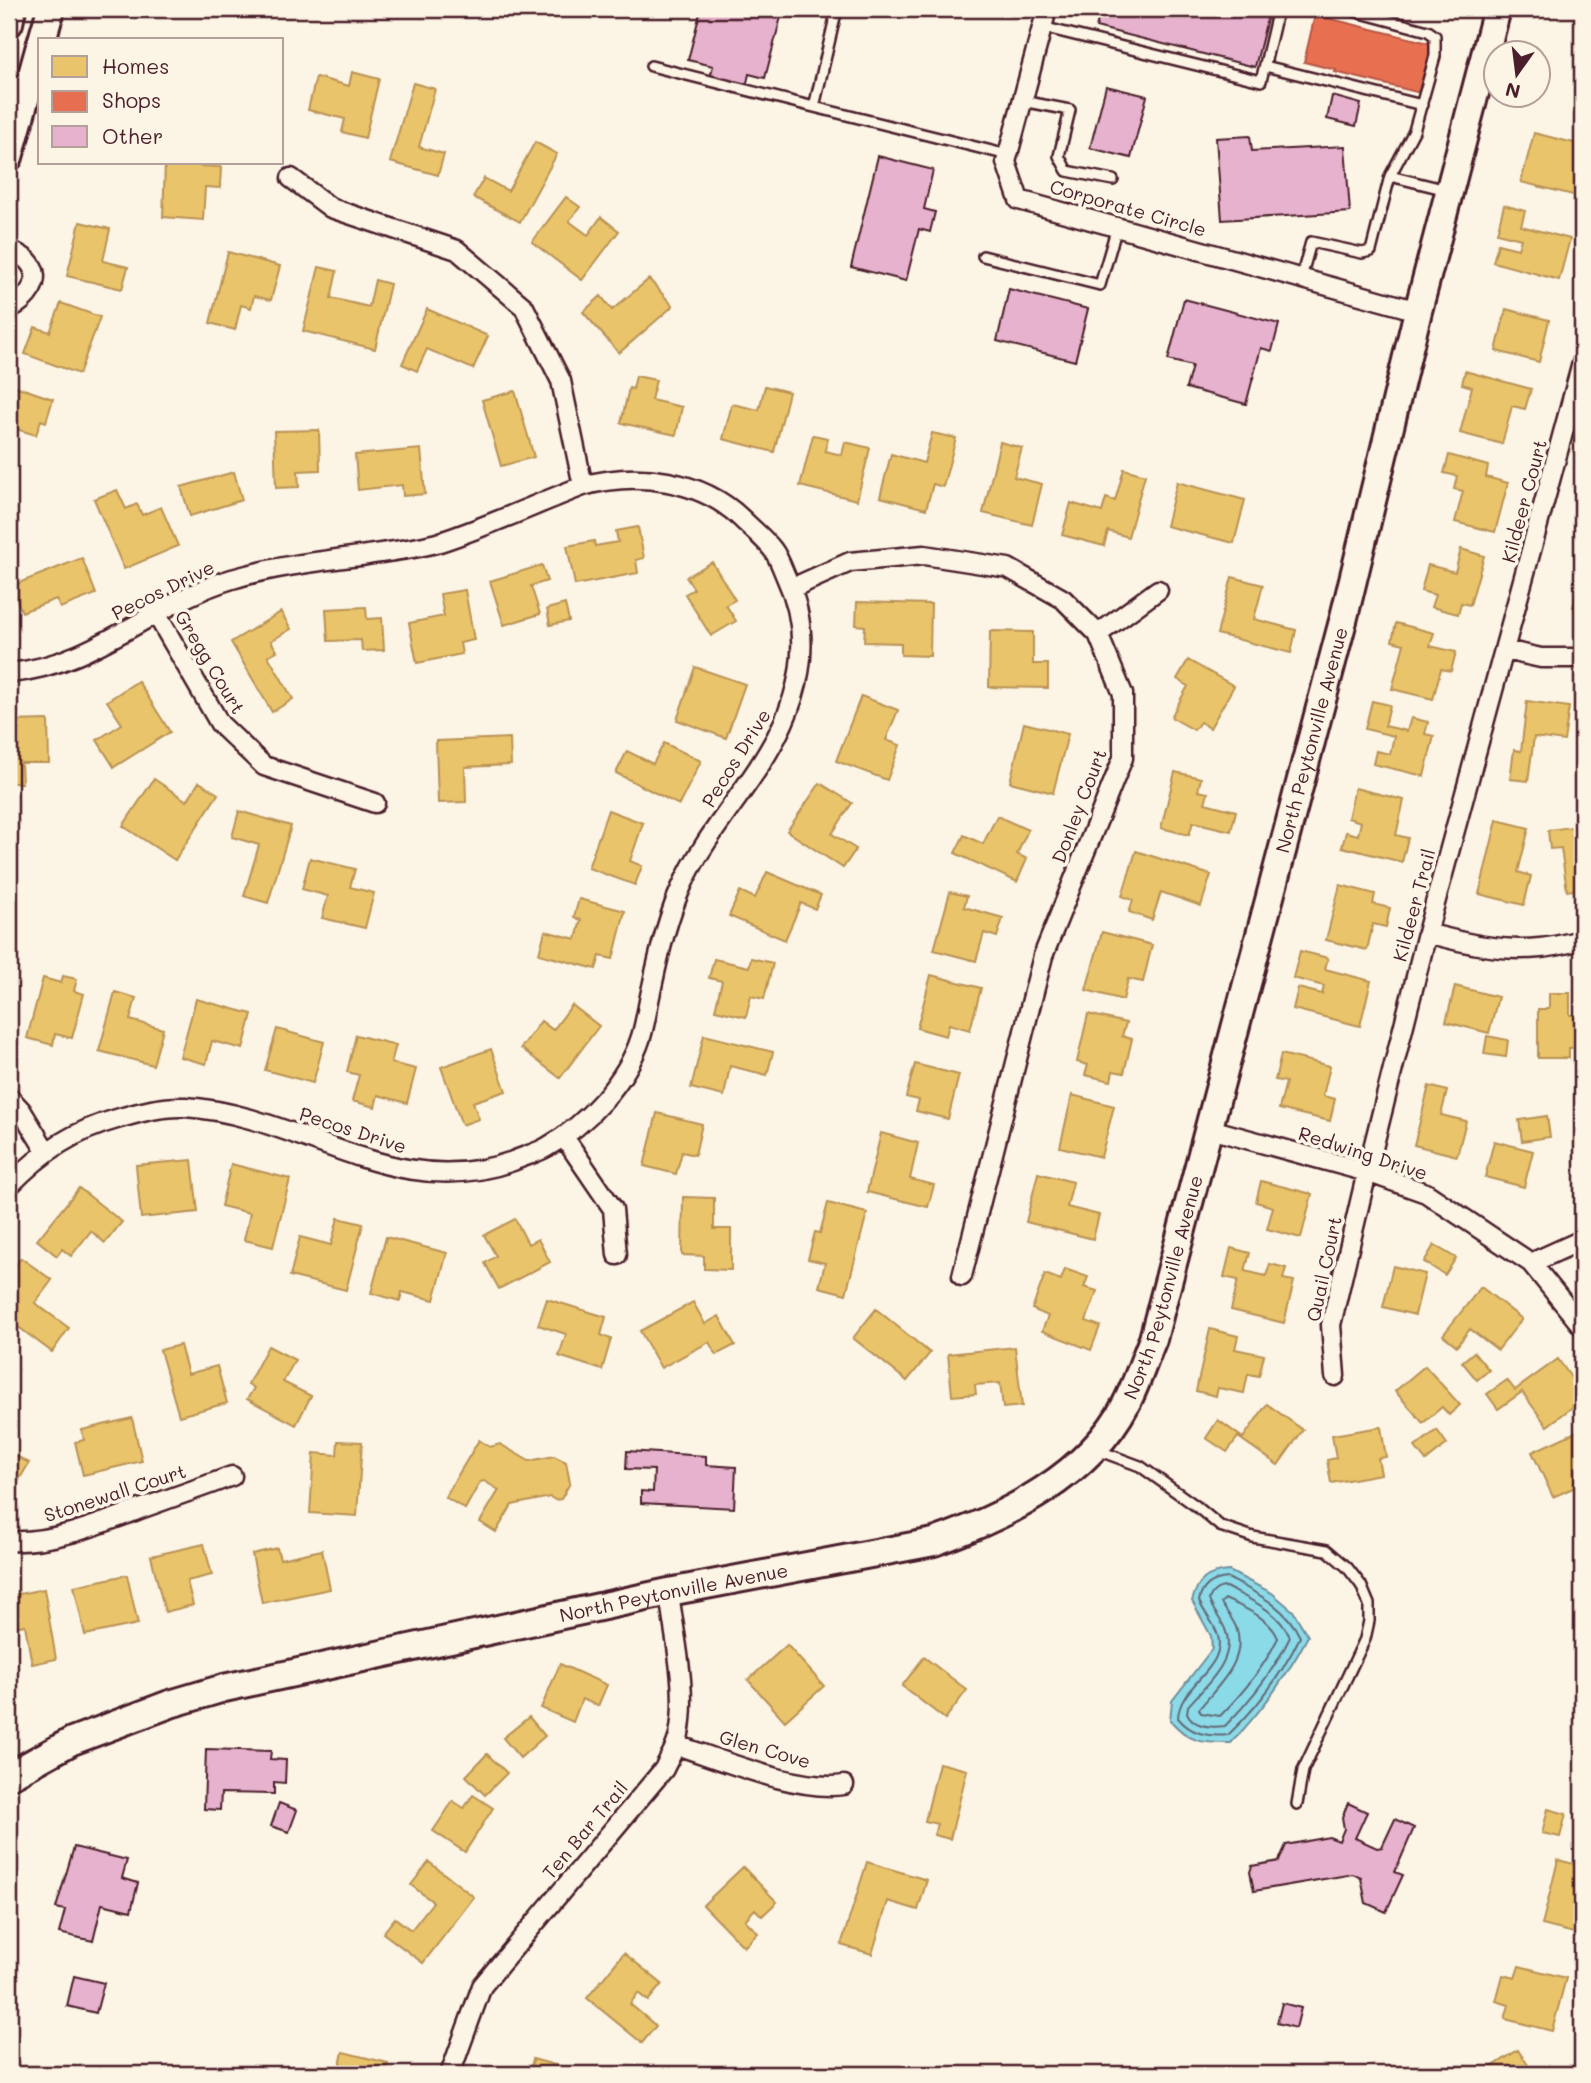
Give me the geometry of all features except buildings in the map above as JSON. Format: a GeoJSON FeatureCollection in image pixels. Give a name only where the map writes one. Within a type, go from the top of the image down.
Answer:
{"type":"FeatureCollection","features":[{"type":"Feature","properties":{"kind":"street"},"geometry":{"type":"LineString","coordinates":[[9,23],[12,9]]}},
{"type":"Feature","properties":{"kind":"street"},"geometry":{"type":"LineString","coordinates":[[43,38],[51,9]]}},
{"type":"Feature","properties":{"kind":"street","name":"Corporate Circle"},"geometry":{"type":"LineString","coordinates":[[1047,9],[1007,155],[1006,162],[1019,200],[1418,311]]}},
{"type":"Feature","properties":{"kind":"street","name":"North Peytonville Avenue"},"geometry":{"type":"LineString","coordinates":[[9,1776],[72,1741],[170,1704],[224,1688],[669,1592],[933,1542],[968,1530],[1012,1508],[1065,1476],[1093,1449],[1126,1404],[1153,1339],[1344,617],[1418,311],[1497,9]]}},
{"type":"Feature","properties":{"kind":"street"},"geometry":{"type":"LineString","coordinates":[[9,157],[38,53]]}},
{"type":"Feature","properties":{"kind":"street"},"geometry":{"type":"LineString","coordinates":[[291,178],[331,208],[457,250],[524,307],[561,381],[583,486]]}},
{"type":"Feature","properties":{"kind":"street"},"geometry":{"type":"LineString","coordinates":[[9,249],[29,262],[33,273],[32,291],[22,302],[9,309]]}},
{"type":"Feature","properties":{"kind":"street","name":"Kildeer Court"},"geometry":{"type":"LineString","coordinates":[[1506,649],[1582,363]]}},
{"type":"Feature","properties":{"kind":"street","name":"Pecos Drive"},"geometry":{"type":"LineString","coordinates":[[9,673],[26,672],[78,656],[195,594],[231,580],[298,565],[440,542],[583,486],[606,479],[631,477],[657,480],[694,490],[733,511],[774,551],[792,588],[800,618],[802,642],[799,675],[790,712],[768,753],[687,874],[674,902],[657,958],[641,1038],[630,1062],[588,1119],[564,1137],[542,1150],[495,1167],[442,1174],[415,1172],[357,1157],[251,1118],[183,1107],[150,1110],[95,1125],[67,1138],[46,1152],[9,1186]]}},
{"type":"Feature","properties":{"kind":"street","name":"Donley Court"},"geometry":{"type":"LineString","coordinates":[[792,588],[850,562],[924,555],[1008,568],[1063,599],[1098,634],[1124,694],[1123,758],[1043,956],[962,1276]]}},
{"type":"Feature","properties":{"kind":"street"},"geometry":{"type":"LineString","coordinates":[[1098,634],[1158,590]]}},
{"type":"Feature","properties":{"kind":"street","name":"Gregg Court"},"geometry":{"type":"LineString","coordinates":[[157,615],[220,724],[264,766],[375,803]]}},
{"type":"Feature","properties":{"kind":"street"},"geometry":{"type":"LineString","coordinates":[[1506,649],[1541,658],[1582,659]]}},
{"type":"Feature","properties":{"kind":"street","name":"Kildeer Trail"},"geometry":{"type":"LineString","coordinates":[[1367,1172],[1427,933],[1506,649]]}},
{"type":"Feature","properties":{"kind":"street"},"geometry":{"type":"LineString","coordinates":[[1427,933],[1475,946],[1505,949],[1539,948],[1582,940]]}},
{"type":"Feature","properties":{"kind":"street"},"geometry":{"type":"LineString","coordinates":[[9,1097],[21,1111],[46,1152]]}},
{"type":"Feature","properties":{"kind":"street","name":"Redwing Drive"},"geometry":{"type":"LineString","coordinates":[[1210,1129],[1367,1172],[1426,1193],[1531,1263],[1582,1326]]}},
{"type":"Feature","properties":{"kind":"street"},"geometry":{"type":"LineString","coordinates":[[564,1137],[613,1209],[617,1255]]}},
{"type":"Feature","properties":{"kind":"street","name":"Quail Court"},"geometry":{"type":"LineString","coordinates":[[1335,1376],[1331,1325],[1367,1172]]}},
{"type":"Feature","properties":{"kind":"street"},"geometry":{"type":"LineString","coordinates":[[1531,1263],[1582,1240]]}},
{"type":"Feature","properties":{"kind":"street","name":"Stonewall Court"},"geometry":{"type":"LineString","coordinates":[[9,1541],[26,1542],[55,1537],[232,1476]]}},
{"type":"Feature","properties":{"kind":"street","name":"Ten Bar Trail"},"geometry":{"type":"LineString","coordinates":[[450,2074],[482,1986],[664,1769],[676,1745],[680,1733],[681,1686],[669,1592]]}},
{"type":"Feature","properties":{"kind":"street","name":"Glen Cove"},"geometry":{"type":"LineString","coordinates":[[676,1745],[778,1777],[827,1787],[844,1784]]}},
{"type":"Feature","properties":{"kind":"lane"},"geometry":{"type":"LineString","coordinates":[[814,107],[837,9]]}},
{"type":"Feature","properties":{"kind":"lane"},"geometry":{"type":"LineString","coordinates":[[1042,27],[1261,81],[1278,9]]}},
{"type":"Feature","properties":{"kind":"lane"},"geometry":{"type":"LineString","coordinates":[[1301,278],[1311,242],[1362,253],[1371,251],[1390,176],[1414,131],[1435,56],[1435,36],[1427,31],[1346,9]]}},
{"type":"Feature","properties":{"kind":"lane"},"geometry":{"type":"LineString","coordinates":[[651,66],[1007,155]]}},
{"type":"Feature","properties":{"kind":"lane"},"geometry":{"type":"LineString","coordinates":[[1265,66],[1422,105]]}},
{"type":"Feature","properties":{"kind":"lane"},"geometry":{"type":"LineString","coordinates":[[1022,101],[1070,110],[1059,156],[1067,171],[1113,180]]}},
{"type":"Feature","properties":{"kind":"lane"},"geometry":{"type":"LineString","coordinates":[[1390,176],[1449,191]]}},
{"type":"Feature","properties":{"kind":"lane"},"geometry":{"type":"LineString","coordinates":[[982,256],[1100,285],[1117,227]]}},
{"type":"Feature","properties":{"kind":"lane"},"geometry":{"type":"LineString","coordinates":[[1093,1449],[1140,1466],[1220,1526],[1253,1537],[1326,1550],[1347,1567],[1361,1585],[1368,1604],[1369,1621],[1365,1639],[1303,1770],[1297,1804]]}},
{"type":"Feature","properties":{"kind":"water"},"geometry":{"type":"Polygon","coordinates":[[[1229,1571],[1272,1593],[1293,1611],[1308,1636],[1274,1692],[1231,1743],[1204,1742],[1190,1737],[1170,1720],[1172,1701],[1212,1649],[1211,1636],[1192,1601],[1194,1593],[1204,1578],[1229,1571]]]}}]}
